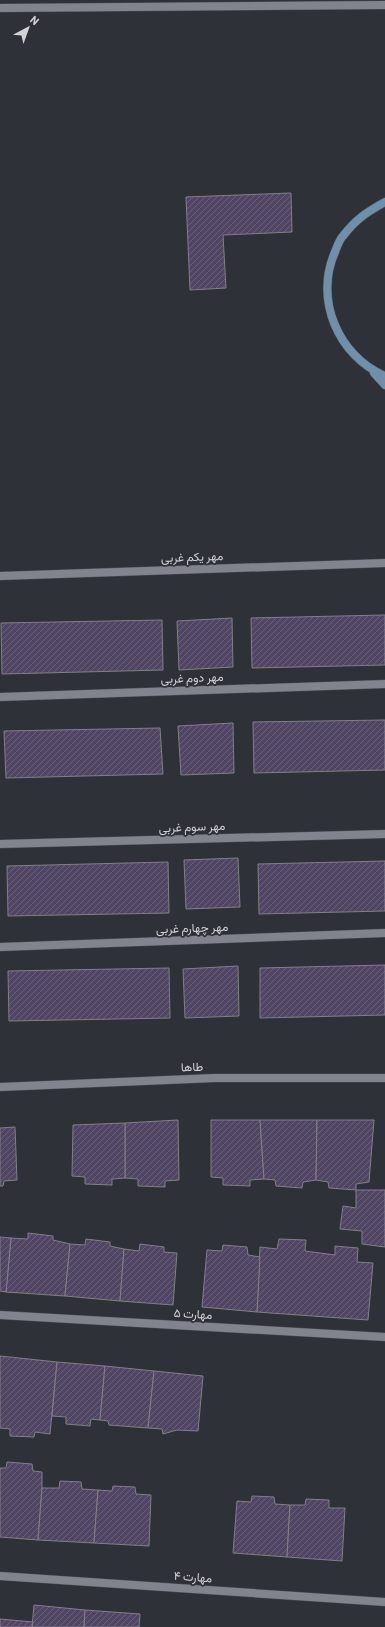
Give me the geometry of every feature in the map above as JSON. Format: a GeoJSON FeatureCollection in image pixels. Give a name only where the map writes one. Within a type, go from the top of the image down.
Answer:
{"type":"FeatureCollection","features":[{"type":"Feature","properties":{"kind":"street"},"geometry":{"type":"LineString","coordinates":[[0,8],[385,4]]}},
{"type":"Feature","properties":{"kind":"street"},"geometry":{"type":"LineString","coordinates":[[385,202],[362,214],[342,237],[329,264],[326,295],[333,325],[349,351],[372,371],[385,386]]}},
{"type":"Feature","properties":{"kind":"street"},"geometry":{"type":"LineString","coordinates":[[372,371],[385,376]]}},
{"type":"Feature","properties":{"kind":"street","name":"مهر یکم غربی"},"geometry":{"type":"LineString","coordinates":[[0,576],[385,563]]}},
{"type":"Feature","properties":{"kind":"street","name":"مهر دوم غربی"},"geometry":{"type":"LineString","coordinates":[[0,697],[385,684]]}},
{"type":"Feature","properties":{"kind":"street","name":"مهر سوم غربی"},"geometry":{"type":"LineString","coordinates":[[0,844],[385,834]]}},
{"type":"Feature","properties":{"kind":"street","name":"مهر چهارم غربی"},"geometry":{"type":"LineString","coordinates":[[0,947],[385,933]]}},
{"type":"Feature","properties":{"kind":"street","name":"طاها"},"geometry":{"type":"LineString","coordinates":[[0,1087],[215,1078],[385,1078]]}},
{"type":"Feature","properties":{"kind":"street","name":"مهارت ۵"},"geometry":{"type":"LineString","coordinates":[[0,1315],[385,1337]]}},
{"type":"Feature","properties":{"kind":"street","name":"مهارت ۴"},"geometry":{"type":"LineString","coordinates":[[0,1576],[385,1602]]}},
{"type":"Feature","properties":{"kind":"building"},"geometry":{"type":"Polygon","coordinates":[[[291,193],[292,232],[223,235],[226,288],[190,290],[186,197],[291,193]]]}},
{"type":"Feature","properties":{"kind":"building"},"geometry":{"type":"Polygon","coordinates":[[[385,615],[385,665],[252,668],[251,618],[385,615]]]}},
{"type":"Feature","properties":{"kind":"building"},"geometry":{"type":"Polygon","coordinates":[[[232,618],[233,667],[179,670],[177,621],[232,618]]]}},
{"type":"Feature","properties":{"kind":"building"},"geometry":{"type":"Polygon","coordinates":[[[162,620],[163,670],[2,674],[1,623],[162,620]]]}},
{"type":"Feature","properties":{"kind":"building"},"geometry":{"type":"Polygon","coordinates":[[[385,720],[385,770],[254,773],[253,722],[385,720]]]}},
{"type":"Feature","properties":{"kind":"building"},"geometry":{"type":"Polygon","coordinates":[[[233,723],[234,773],[181,775],[178,726],[233,723]]]}},
{"type":"Feature","properties":{"kind":"building"},"geometry":{"type":"Polygon","coordinates":[[[160,728],[163,774],[6,778],[4,731],[160,728]]]}},
{"type":"Feature","properties":{"kind":"building"},"geometry":{"type":"Polygon","coordinates":[[[238,858],[240,907],[186,909],[184,860],[238,858]]]}},
{"type":"Feature","properties":{"kind":"building"},"geometry":{"type":"Polygon","coordinates":[[[385,861],[385,911],[259,914],[258,864],[385,861]]]}},
{"type":"Feature","properties":{"kind":"building"},"geometry":{"type":"Polygon","coordinates":[[[168,862],[169,913],[8,916],[7,866],[168,862]]]}},
{"type":"Feature","properties":{"kind":"building"},"geometry":{"type":"Polygon","coordinates":[[[385,965],[385,1015],[260,1018],[260,968],[385,965]]]}},
{"type":"Feature","properties":{"kind":"building"},"geometry":{"type":"Polygon","coordinates":[[[238,966],[239,1016],[185,1018],[183,969],[238,966]]]}},
{"type":"Feature","properties":{"kind":"building"},"geometry":{"type":"Polygon","coordinates":[[[169,968],[170,1018],[9,1021],[8,971],[169,968]]]}},
{"type":"Feature","properties":{"kind":"building"},"geometry":{"type":"Polygon","coordinates":[[[178,1120],[179,1180],[165,1181],[165,1187],[138,1186],[138,1179],[125,1178],[125,1123],[178,1120]]]}},
{"type":"Feature","properties":{"kind":"building"},"geometry":{"type":"Polygon","coordinates":[[[211,1120],[260,1120],[264,1179],[250,1180],[250,1186],[223,1185],[223,1178],[211,1177],[211,1120]]]}},
{"type":"Feature","properties":{"kind":"building"},"geometry":{"type":"Polygon","coordinates":[[[260,1120],[317,1120],[316,1180],[303,1182],[302,1188],[276,1186],[275,1180],[264,1179],[260,1120]]]}},
{"type":"Feature","properties":{"kind":"building"},"geometry":{"type":"Polygon","coordinates":[[[317,1120],[374,1120],[369,1182],[356,1184],[356,1190],[329,1188],[328,1182],[316,1180],[317,1120]]]}},
{"type":"Feature","properties":{"kind":"building"},"geometry":{"type":"Polygon","coordinates":[[[125,1123],[125,1178],[112,1179],[112,1185],[85,1184],[85,1177],[72,1176],[73,1125],[125,1123]]]}},
{"type":"Feature","properties":{"kind":"building"},"geometry":{"type":"Polygon","coordinates":[[[15,1127],[17,1180],[4,1181],[3,1186],[0,1186],[0,1128],[15,1127]]]}},
{"type":"Feature","properties":{"kind":"building"},"geometry":{"type":"Polygon","coordinates":[[[356,1190],[385,1190],[385,1247],[362,1244],[362,1231],[340,1229],[343,1206],[356,1208],[356,1190]]]}},
{"type":"Feature","properties":{"kind":"building"},"geometry":{"type":"Polygon","coordinates":[[[28,1233],[53,1236],[53,1240],[70,1244],[65,1296],[6,1292],[11,1238],[28,1239],[28,1233]]]}},
{"type":"Feature","properties":{"kind":"building"},"geometry":{"type":"Polygon","coordinates":[[[0,1237],[11,1238],[6,1292],[0,1291],[0,1237]]]}},
{"type":"Feature","properties":{"kind":"building"},"geometry":{"type":"Polygon","coordinates":[[[86,1239],[110,1242],[110,1246],[124,1249],[120,1301],[65,1296],[70,1244],[85,1245],[86,1239]]]}},
{"type":"Feature","properties":{"kind":"building"},"geometry":{"type":"Polygon","coordinates":[[[279,1239],[306,1240],[305,1251],[335,1255],[335,1246],[358,1248],[357,1262],[373,1263],[368,1320],[257,1312],[260,1247],[277,1249],[279,1239]]]}},
{"type":"Feature","properties":{"kind":"building"},"geometry":{"type":"Polygon","coordinates":[[[140,1244],[164,1247],[164,1252],[177,1253],[173,1305],[120,1301],[124,1249],[139,1251],[140,1244]]]}},
{"type":"Feature","properties":{"kind":"building"},"geometry":{"type":"Polygon","coordinates":[[[223,1245],[247,1247],[248,1255],[260,1257],[257,1312],[202,1307],[207,1250],[222,1251],[223,1245]]]}},
{"type":"Feature","properties":{"kind":"building"},"geometry":{"type":"Polygon","coordinates":[[[0,1356],[57,1362],[50,1434],[35,1432],[34,1437],[10,1436],[10,1429],[0,1428],[0,1356]]]}},
{"type":"Feature","properties":{"kind":"building"},"geometry":{"type":"Polygon","coordinates":[[[57,1362],[105,1366],[100,1420],[91,1419],[90,1426],[66,1424],[66,1417],[52,1416],[57,1362]]]}},
{"type":"Feature","properties":{"kind":"building"},"geometry":{"type":"Polygon","coordinates":[[[105,1366],[154,1371],[148,1428],[109,1425],[108,1421],[100,1420],[105,1366]]]}},
{"type":"Feature","properties":{"kind":"building"},"geometry":{"type":"Polygon","coordinates":[[[154,1371],[203,1376],[198,1431],[177,1430],[163,1434],[162,1429],[148,1428],[154,1371]]]}},
{"type":"Feature","properties":{"kind":"building"},"geometry":{"type":"Polygon","coordinates":[[[7,1462],[32,1464],[33,1471],[42,1472],[38,1540],[0,1537],[0,1468],[6,1468],[7,1462]]]}},
{"type":"Feature","properties":{"kind":"building"},"geometry":{"type":"Polygon","coordinates":[[[60,1481],[81,1482],[82,1489],[98,1490],[94,1543],[38,1540],[42,1488],[59,1488],[60,1481]]]}},
{"type":"Feature","properties":{"kind":"building"},"geometry":{"type":"Polygon","coordinates":[[[113,1486],[135,1487],[136,1494],[151,1495],[149,1546],[94,1543],[98,1490],[112,1491],[113,1486]]]}},
{"type":"Feature","properties":{"kind":"building"},"geometry":{"type":"Polygon","coordinates":[[[252,1496],[274,1497],[275,1504],[290,1505],[287,1557],[233,1553],[237,1501],[251,1502],[252,1496]]]}},
{"type":"Feature","properties":{"kind":"building"},"geometry":{"type":"Polygon","coordinates":[[[306,1499],[329,1500],[329,1508],[345,1508],[342,1561],[287,1557],[290,1505],[305,1505],[306,1499]]]}},
{"type":"Feature","properties":{"kind":"building"},"geometry":{"type":"Polygon","coordinates":[[[34,1605],[85,1610],[84,1627],[32,1627],[34,1605]]]}},
{"type":"Feature","properties":{"kind":"building"},"geometry":{"type":"Polygon","coordinates":[[[85,1610],[140,1614],[139,1627],[84,1627],[85,1610]]]}},
{"type":"Feature","properties":{"kind":"building"},"geometry":{"type":"Polygon","coordinates":[[[0,1619],[33,1622],[32,1627],[0,1627],[0,1619]]]}}]}
